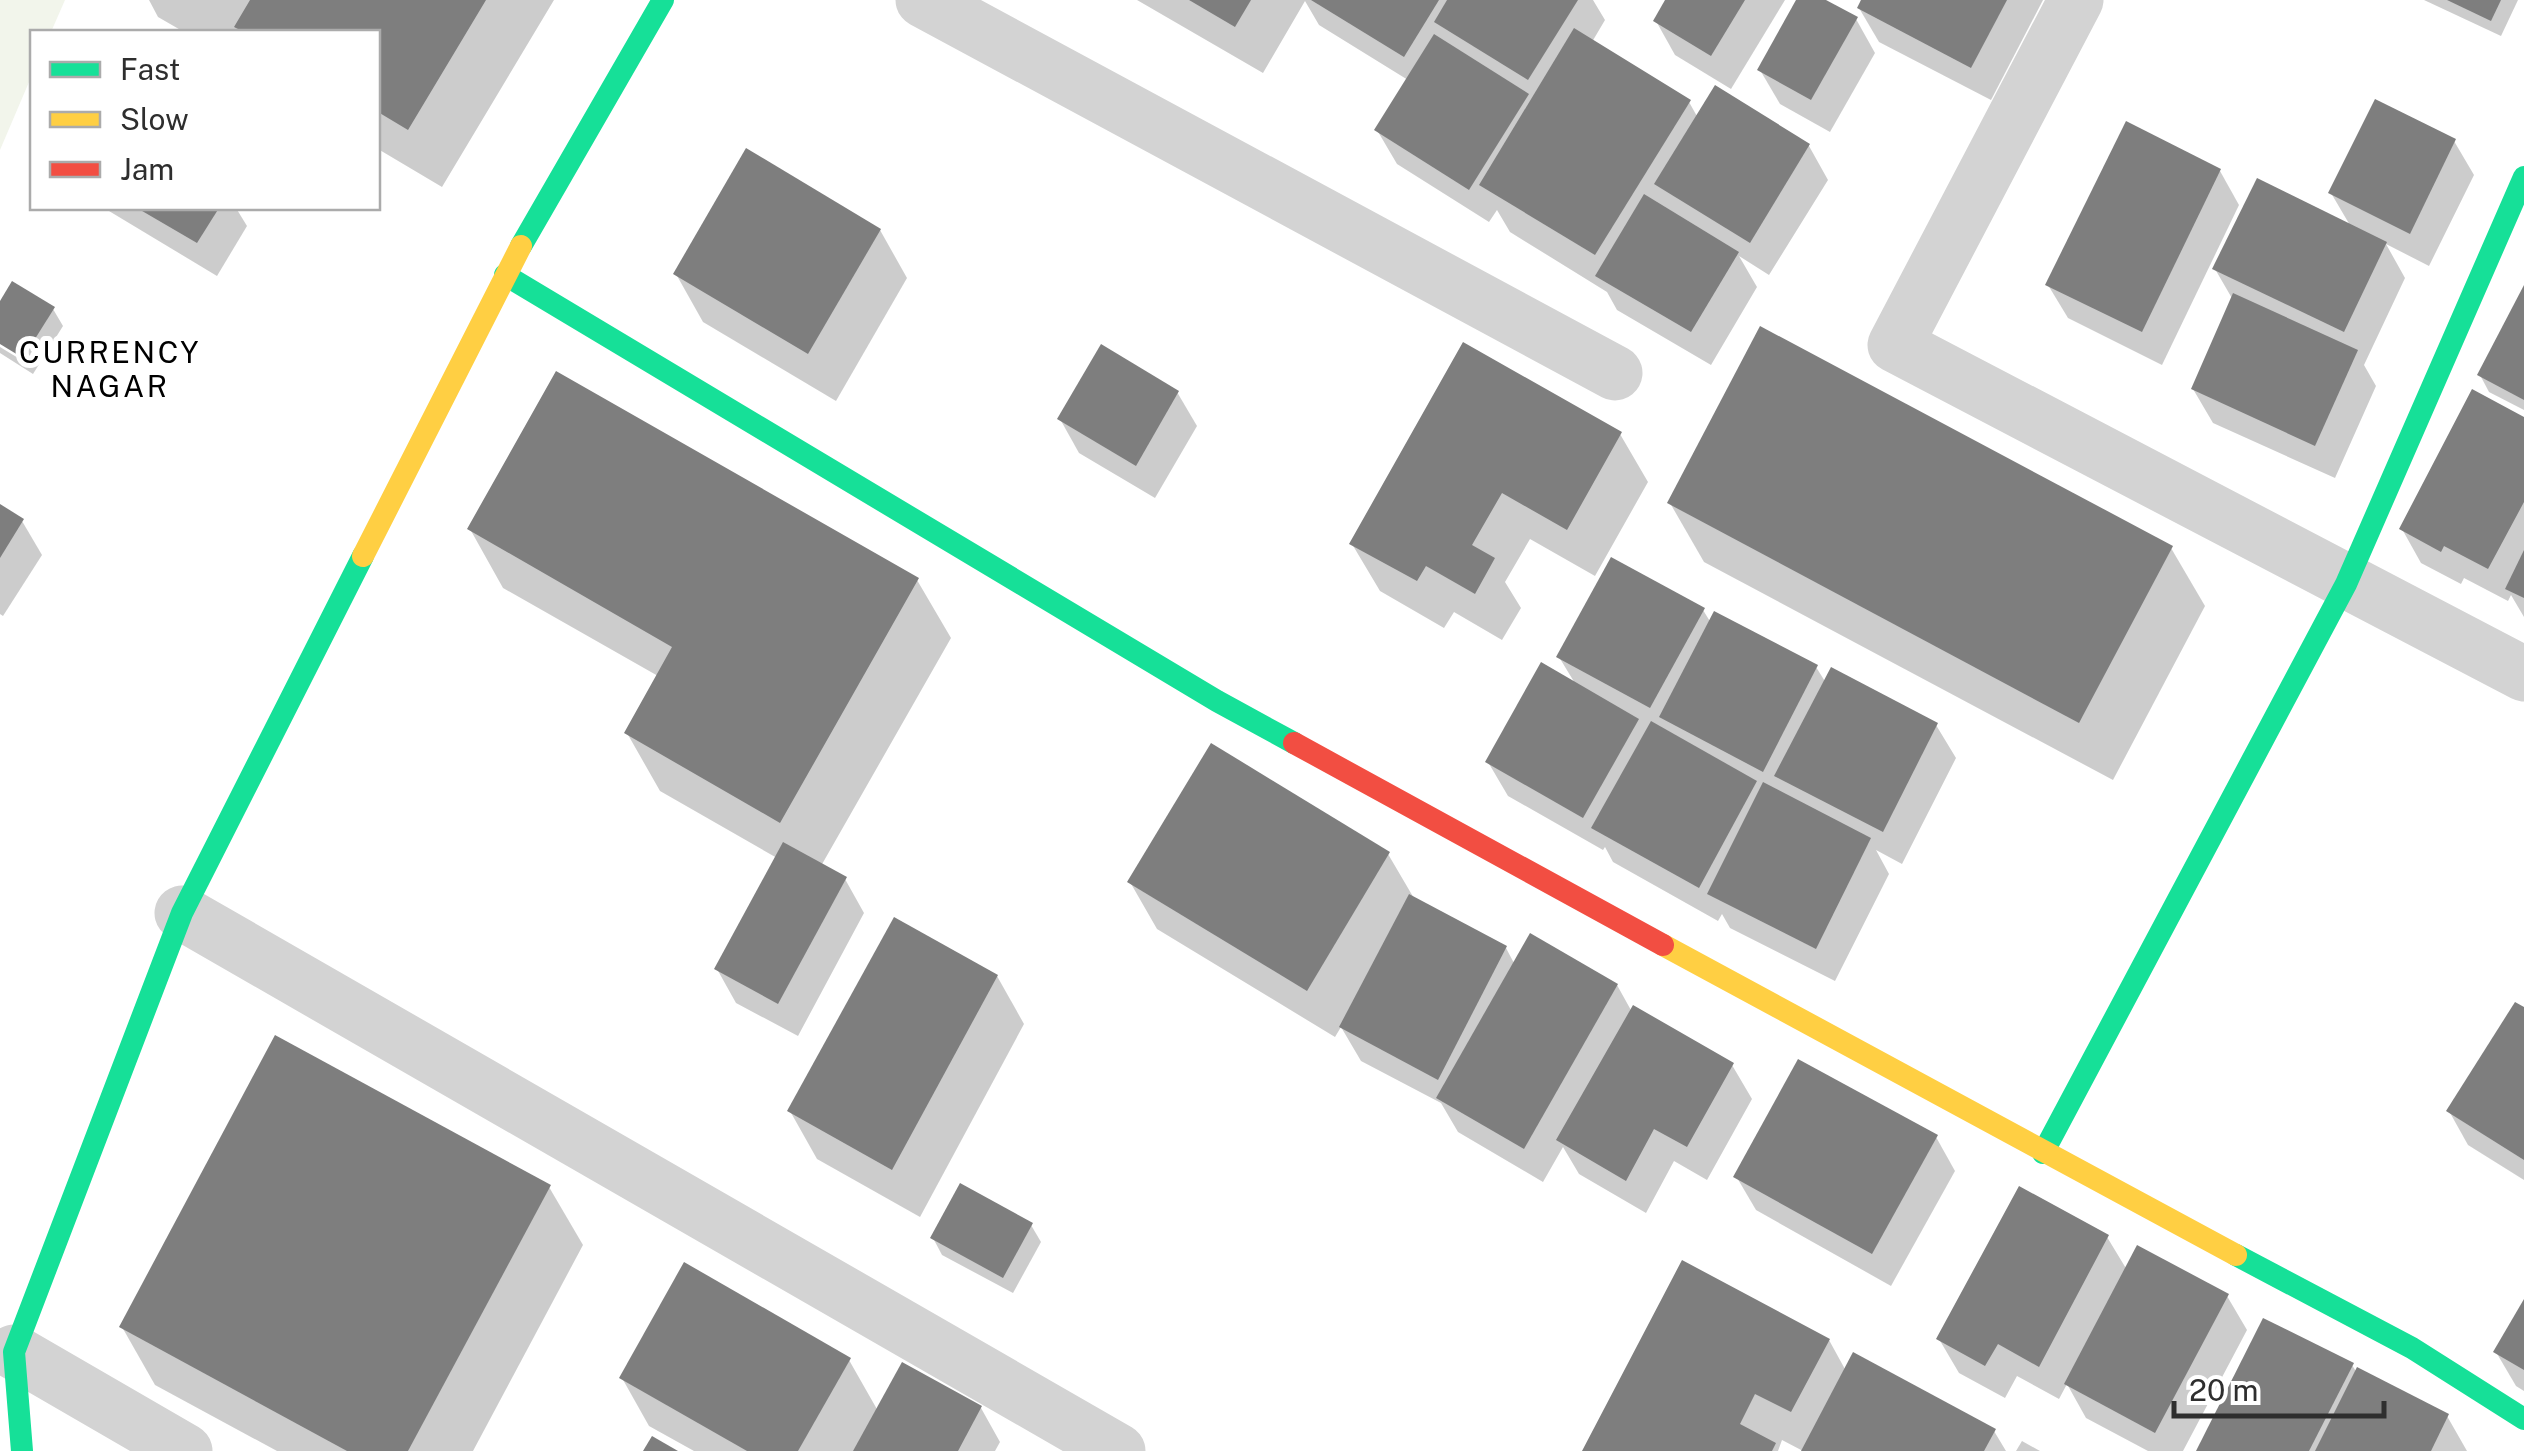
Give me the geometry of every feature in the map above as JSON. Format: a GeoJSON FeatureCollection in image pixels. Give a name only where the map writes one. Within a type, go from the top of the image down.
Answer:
{"type":"FeatureCollection","features":[{"type":"Feature","properties":{"kind":"street"},"geometry":{"type":"LineString","coordinates":[[22,1451],[14,1352],[182,913],[505,276],[663,0]]}},
{"type":"Feature","properties":{"kind":"street"},"geometry":{"type":"LineString","coordinates":[[923,0],[1615,372]]}},
{"type":"Feature","properties":{"kind":"street"},"geometry":{"type":"LineString","coordinates":[[2076,0],[1895,345],[2524,674]]}},
{"type":"Feature","properties":{"kind":"street"},"geometry":{"type":"LineString","coordinates":[[2043,1153],[2346,584],[2524,178]]}},
{"type":"Feature","properties":{"kind":"street"},"geometry":{"type":"LineString","coordinates":[[505,276],[1217,700],[2043,1153],[2412,1348],[2524,1419]]}},
{"type":"Feature","properties":{"kind":"street"},"geometry":{"type":"LineString","coordinates":[[182,913],[1118,1451]]}},
{"type":"Feature","properties":{"kind":"street"},"geometry":{"type":"LineString","coordinates":[[14,1352],[185,1451]]}},
{"type":"Feature","properties":{"kind":"shaded area"},"geometry":{"type":"Polygon","coordinates":[[[0,0],[65,0],[52,30],[30,30],[30,80],[0,150],[0,0]]]}},
{"type":"Feature","properties":{"kind":"building"},"geometry":{"type":"Polygon","coordinates":[[[250,0],[486,0],[408,130],[380,113],[380,30],[234,27],[250,0]]]}},
{"type":"Feature","properties":{"kind":"building"},"geometry":{"type":"Polygon","coordinates":[[[1189,0],[1251,0],[1235,27],[1189,0]]]}},
{"type":"Feature","properties":{"kind":"building"},"geometry":{"type":"Polygon","coordinates":[[[1311,0],[1439,0],[1404,57],[1311,0]]]}},
{"type":"Feature","properties":{"kind":"building"},"geometry":{"type":"Polygon","coordinates":[[[1447,0],[1578,0],[1528,80],[1434,22],[1447,0]]]}},
{"type":"Feature","properties":{"kind":"building"},"geometry":{"type":"Polygon","coordinates":[[[1665,0],[1745,0],[1711,56],[1653,21],[1665,0]]]}},
{"type":"Feature","properties":{"kind":"building"},"geometry":{"type":"Polygon","coordinates":[[[1796,0],[1826,0],[1858,17],[1811,100],[1757,70],[1796,0]]]}},
{"type":"Feature","properties":{"kind":"building"},"geometry":{"type":"Polygon","coordinates":[[[1861,0],[2007,0],[1971,68],[1857,8],[1861,0]]]}},
{"type":"Feature","properties":{"kind":"building"},"geometry":{"type":"Polygon","coordinates":[[[2447,0],[2501,0],[2491,21],[2447,0]]]}},
{"type":"Feature","properties":{"kind":"building"},"geometry":{"type":"Polygon","coordinates":[[[1574,28],[1691,100],[1595,255],[1479,185],[1574,28]]]}},
{"type":"Feature","properties":{"kind":"building"},"geometry":{"type":"Polygon","coordinates":[[[1434,34],[1529,94],[1469,190],[1374,130],[1434,34]]]}},
{"type":"Feature","properties":{"kind":"building"},"geometry":{"type":"Polygon","coordinates":[[[1715,85],[1810,144],[1750,243],[1654,184],[1715,85]]]}},
{"type":"Feature","properties":{"kind":"building"},"geometry":{"type":"Polygon","coordinates":[[[2375,99],[2456,139],[2410,234],[2328,193],[2375,99]]]}},
{"type":"Feature","properties":{"kind":"building"},"geometry":{"type":"Polygon","coordinates":[[[2126,121],[2221,169],[2142,332],[2045,285],[2126,121]]]}},
{"type":"Feature","properties":{"kind":"building"},"geometry":{"type":"Polygon","coordinates":[[[746,148],[881,229],[808,354],[673,274],[746,148]]]}},
{"type":"Feature","properties":{"kind":"building"},"geometry":{"type":"Polygon","coordinates":[[[2257,178],[2387,242],[2344,332],[2212,269],[2257,178]]]}},
{"type":"Feature","properties":{"kind":"building"},"geometry":{"type":"Polygon","coordinates":[[[1644,194],[1739,252],[1691,332],[1595,276],[1644,194]]]}},
{"type":"Feature","properties":{"kind":"building"},"geometry":{"type":"Polygon","coordinates":[[[140,210],[218,210],[197,243],[140,210]]]}},
{"type":"Feature","properties":{"kind":"building"},"geometry":{"type":"Polygon","coordinates":[[[12,281],[55,307],[23,358],[0,344],[0,301],[12,281]]]}},
{"type":"Feature","properties":{"kind":"building"},"geometry":{"type":"Polygon","coordinates":[[[2524,285],[2524,400],[2477,375],[2524,285]]]}},
{"type":"Feature","properties":{"kind":"building"},"geometry":{"type":"Polygon","coordinates":[[[2233,293],[2358,350],[2315,446],[2191,389],[2233,293]]]}},
{"type":"Feature","properties":{"kind":"building"},"geometry":{"type":"Polygon","coordinates":[[[1760,326],[2173,546],[2079,723],[1667,503],[1760,326]]]}},
{"type":"Feature","properties":{"kind":"building"},"geometry":{"type":"Polygon","coordinates":[[[1463,342],[1622,432],[1567,530],[1502,493],[1472,545],[1495,558],[1475,594],[1426,566],[1417,581],[1349,544],[1463,342]]]}},
{"type":"Feature","properties":{"kind":"building"},"geometry":{"type":"Polygon","coordinates":[[[1101,344],[1179,391],[1136,466],[1057,419],[1101,344]]]}},
{"type":"Feature","properties":{"kind":"building"},"geometry":{"type":"Polygon","coordinates":[[[556,371],[919,578],[780,823],[624,733],[672,647],[467,529],[556,371]]]}},
{"type":"Feature","properties":{"kind":"building"},"geometry":{"type":"Polygon","coordinates":[[[2472,389],[2524,417],[2524,502],[2488,569],[2444,546],[2441,552],[2399,529],[2472,389]]]}},
{"type":"Feature","properties":{"kind":"building"},"geometry":{"type":"Polygon","coordinates":[[[0,504],[24,519],[0,558],[0,504]]]}},
{"type":"Feature","properties":{"kind":"building"},"geometry":{"type":"Polygon","coordinates":[[[2524,550],[2524,598],[2505,589],[2524,550]]]}},
{"type":"Feature","properties":{"kind":"building"},"geometry":{"type":"Polygon","coordinates":[[[1611,557],[1705,608],[1650,708],[1556,657],[1611,557]]]}},
{"type":"Feature","properties":{"kind":"building"},"geometry":{"type":"Polygon","coordinates":[[[1714,611],[1818,665],[1763,772],[1659,717],[1714,611]]]}},
{"type":"Feature","properties":{"kind":"building"},"geometry":{"type":"Polygon","coordinates":[[[1541,662],[1639,719],[1583,818],[1485,762],[1541,662]]]}},
{"type":"Feature","properties":{"kind":"building"},"geometry":{"type":"Polygon","coordinates":[[[1831,667],[1938,723],[1883,832],[1774,776],[1831,667]]]}},
{"type":"Feature","properties":{"kind":"building"},"geometry":{"type":"Polygon","coordinates":[[[1651,721],[1757,781],[1699,888],[1591,828],[1651,721]]]}},
{"type":"Feature","properties":{"kind":"building"},"geometry":{"type":"Polygon","coordinates":[[[1211,743],[1390,852],[1307,991],[1127,882],[1211,743]]]}},
{"type":"Feature","properties":{"kind":"building"},"geometry":{"type":"Polygon","coordinates":[[[1763,782],[1871,838],[1816,949],[1707,894],[1763,782]]]}},
{"type":"Feature","properties":{"kind":"building"},"geometry":{"type":"Polygon","coordinates":[[[783,842],[847,877],[778,1004],[714,969],[783,842]]]}},
{"type":"Feature","properties":{"kind":"building"},"geometry":{"type":"Polygon","coordinates":[[[1409,894],[1507,946],[1438,1080],[1339,1027],[1409,894]]]}},
{"type":"Feature","properties":{"kind":"building"},"geometry":{"type":"Polygon","coordinates":[[[894,917],[998,975],[892,1170],[787,1111],[894,917]]]}},
{"type":"Feature","properties":{"kind":"building"},"geometry":{"type":"Polygon","coordinates":[[[1530,933],[1618,984],[1524,1149],[1436,1098],[1530,933]]]}},
{"type":"Feature","properties":{"kind":"building"},"geometry":{"type":"Polygon","coordinates":[[[2515,1002],[2524,1007],[2524,1160],[2446,1111],[2515,1002]]]}},
{"type":"Feature","properties":{"kind":"building"},"geometry":{"type":"Polygon","coordinates":[[[1633,1005],[1734,1063],[1687,1147],[1654,1129],[1626,1181],[1556,1140],[1633,1005]]]}},
{"type":"Feature","properties":{"kind":"building"},"geometry":{"type":"Polygon","coordinates":[[[275,1035],[551,1185],[408,1451],[347,1451],[119,1327],[275,1035]]]}},
{"type":"Feature","properties":{"kind":"building"},"geometry":{"type":"Polygon","coordinates":[[[1798,1059],[1938,1135],[1872,1254],[1733,1177],[1798,1059]]]}},
{"type":"Feature","properties":{"kind":"building"},"geometry":{"type":"Polygon","coordinates":[[[960,1183],[1033,1223],[1003,1278],[930,1238],[960,1183]]]}},
{"type":"Feature","properties":{"kind":"building"},"geometry":{"type":"Polygon","coordinates":[[[2019,1186],[2109,1235],[2039,1367],[1998,1344],[1985,1366],[1936,1339],[2019,1186]]]}},
{"type":"Feature","properties":{"kind":"building"},"geometry":{"type":"Polygon","coordinates":[[[2137,1245],[2229,1294],[2155,1433],[2064,1384],[2137,1245]]]}},
{"type":"Feature","properties":{"kind":"building"},"geometry":{"type":"Polygon","coordinates":[[[1682,1260],[1830,1339],[1791,1412],[1755,1394],[1740,1424],[1776,1443],[1772,1451],[1582,1451],[1682,1260]]]}},
{"type":"Feature","properties":{"kind":"building"},"geometry":{"type":"Polygon","coordinates":[[[684,1262],[851,1358],[798,1451],[747,1451],[619,1378],[684,1262]]]}},
{"type":"Feature","properties":{"kind":"building"},"geometry":{"type":"Polygon","coordinates":[[[2524,1299],[2524,1370],[2493,1352],[2524,1299]]]}},
{"type":"Feature","properties":{"kind":"building"},"geometry":{"type":"Polygon","coordinates":[[[2263,1318],[2354,1363],[2309,1451],[2196,1451],[2263,1318]]]}},
{"type":"Feature","properties":{"kind":"building"},"geometry":{"type":"Polygon","coordinates":[[[1853,1352],[1996,1429],[1984,1451],[1801,1451],[1853,1352]]]}},
{"type":"Feature","properties":{"kind":"building"},"geometry":{"type":"Polygon","coordinates":[[[902,1362],[982,1406],[958,1451],[853,1451],[902,1362]]]}},
{"type":"Feature","properties":{"kind":"building"},"geometry":{"type":"Polygon","coordinates":[[[2357,1367],[2449,1414],[2431,1451],[2315,1451],[2357,1367]]]}},
{"type":"Feature","properties":{"kind":"building"},"geometry":{"type":"Polygon","coordinates":[[[652,1436],[678,1451],[643,1451],[652,1436]]]}},
{"type":"Feature","properties":{"kind":"traffic: fast"},"geometry":{"type":"LineString","coordinates":[[521,246],[663,0]]}},
{"type":"Feature","properties":{"kind":"traffic: fast"},"geometry":{"type":"LineString","coordinates":[[2043,1153],[2346,584],[2524,177]]}},
{"type":"Feature","properties":{"kind":"traffic: fast"},"geometry":{"type":"LineString","coordinates":[[505,275],[1217,701],[1294,743]]}},
{"type":"Feature","properties":{"kind":"traffic: fast"},"geometry":{"type":"LineString","coordinates":[[22,1451],[14,1352],[182,913],[363,556]]}},
{"type":"Feature","properties":{"kind":"traffic: fast"},"geometry":{"type":"LineString","coordinates":[[2236,1255],[2412,1348],[2524,1419]]}},
{"type":"Feature","properties":{"kind":"traffic: slow"},"geometry":{"type":"LineString","coordinates":[[363,556],[521,246]]}},
{"type":"Feature","properties":{"kind":"traffic: slow"},"geometry":{"type":"LineString","coordinates":[[1663,945],[2236,1255]]}},
{"type":"Feature","properties":{"kind":"traffic: jam"},"geometry":{"type":"LineString","coordinates":[[1294,743],[1663,945]]}},
{"type":"Feature","properties":{"kind":"district","name":"CURRENCY NAGAR"},"geometry":{"type":"Point","coordinates":[110,369]}}]}
